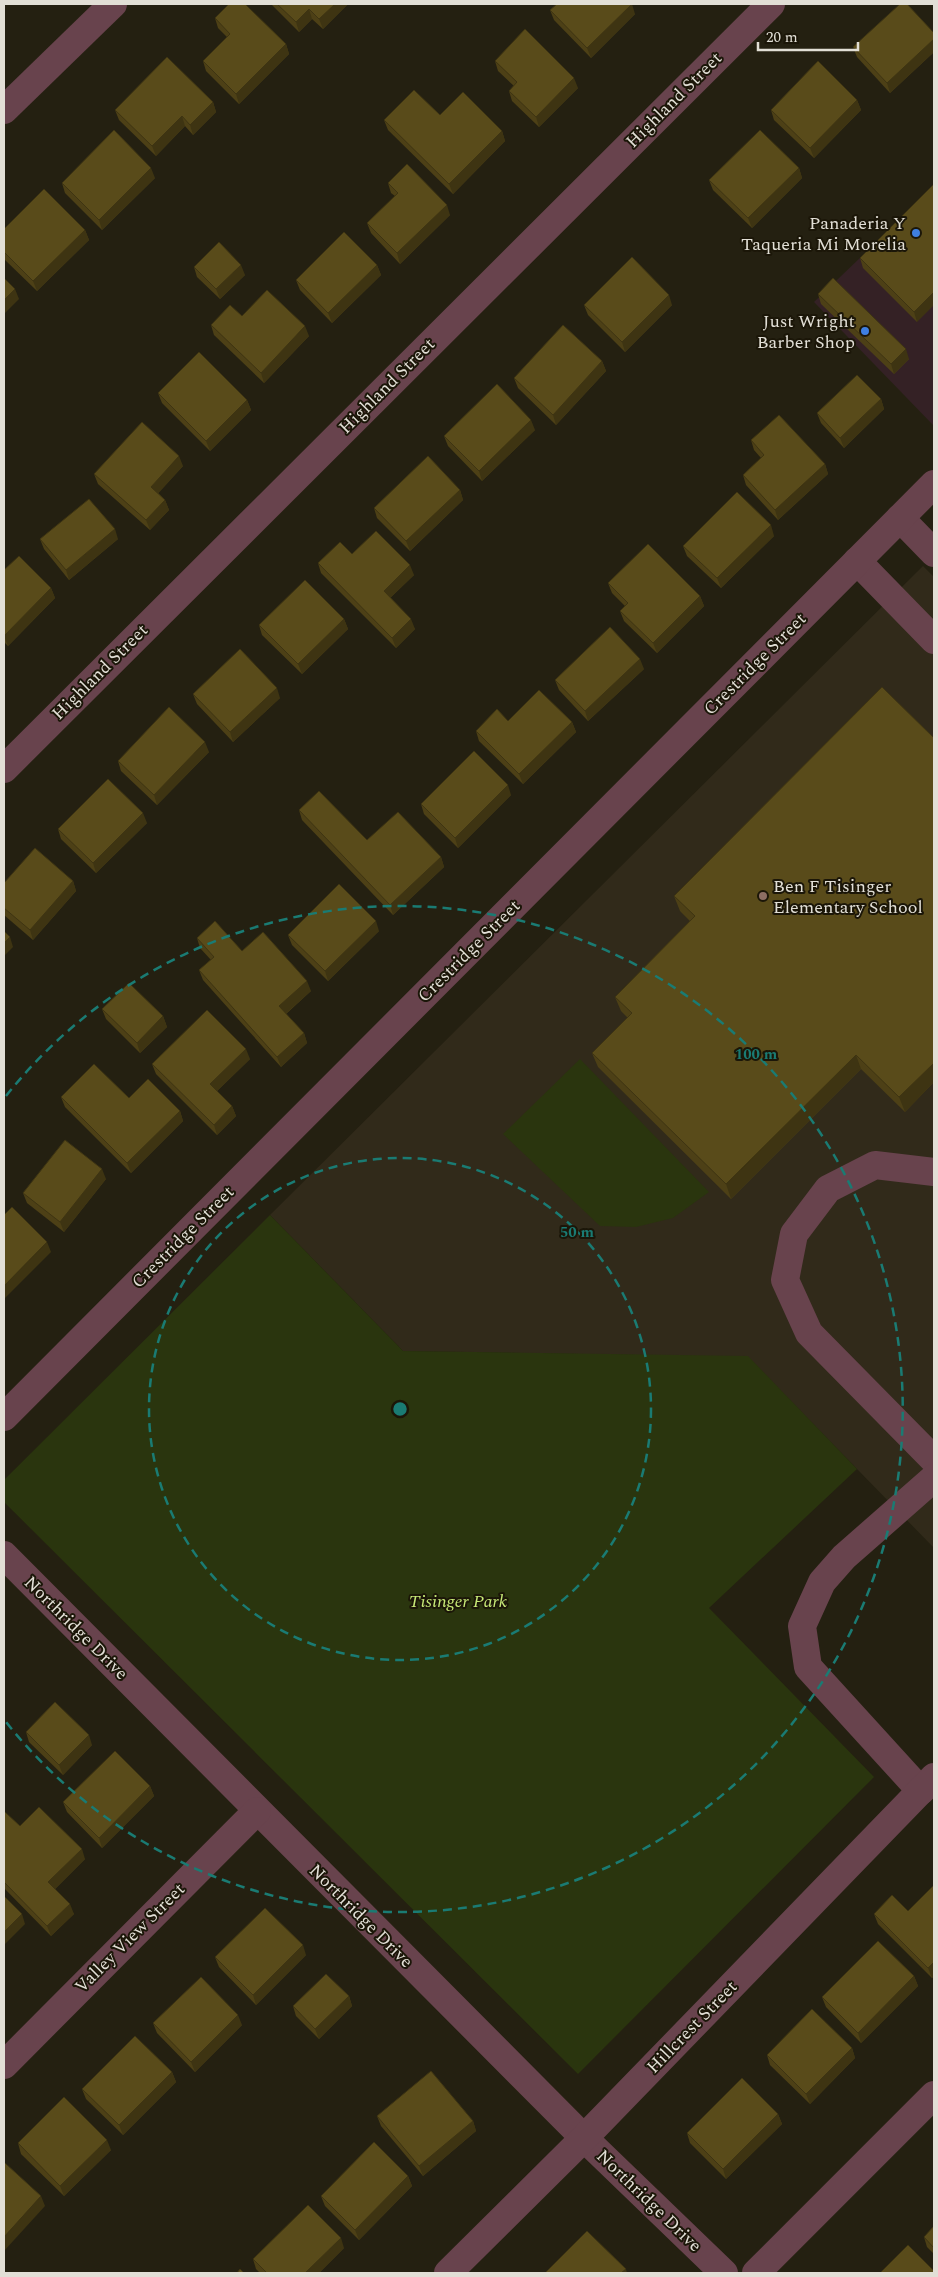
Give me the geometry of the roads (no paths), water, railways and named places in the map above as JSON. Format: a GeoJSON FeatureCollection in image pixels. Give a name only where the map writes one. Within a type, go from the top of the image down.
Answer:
{"type":"FeatureCollection","features":[{"type":"Feature","properties":{"kind":"street"},"geometry":{"type":"LineString","coordinates":[[4,110],[113,4]]}},
{"type":"Feature","properties":{"kind":"street","name":"Highland Street"},"geometry":{"type":"LineString","coordinates":[[4,769],[770,4]]}},
{"type":"Feature","properties":{"kind":"street","name":"Crestridge Street"},"geometry":{"type":"LineString","coordinates":[[4,1417],[934,484]]}},
{"type":"Feature","properties":{"kind":"street"},"geometry":{"type":"LineString","coordinates":[[900,518],[934,553]]}},
{"type":"Feature","properties":{"kind":"street"},"geometry":{"type":"LineString","coordinates":[[857,561],[934,640]]}},
{"type":"Feature","properties":{"kind":"street"},"geometry":{"type":"LineString","coordinates":[[934,1172],[875,1165],[828,1189],[794,1234],[784,1280],[809,1333],[934,1460]]}},
{"type":"Feature","properties":{"kind":"street"},"geometry":{"type":"LineString","coordinates":[[927,1784],[808,1668],[802,1626],[822,1582],[844,1557],[934,1478]]}},
{"type":"Feature","properties":{"kind":"street","name":"Northridge Drive"},"geometry":{"type":"LineString","coordinates":[[4,1555],[584,2138],[724,2273]]}},
{"type":"Feature","properties":{"kind":"street","name":"Hillcrest Street"},"geometry":{"type":"LineString","coordinates":[[448,2273],[584,2138],[927,1784]]}},
{"type":"Feature","properties":{"kind":"street","name":"Valley View Street"},"geometry":{"type":"LineString","coordinates":[[4,2065],[257,1811]]}},
{"type":"Feature","properties":{"kind":"street"},"geometry":{"type":"LineString","coordinates":[[756,2273],[934,2095]]}},
{"type":"Feature","properties":{"kind":"place","name":"Panaderia Y Taqueria Mi Morelia"},"geometry":{"type":"Point","coordinates":[916,233]}},
{"type":"Feature","properties":{"kind":"place","name":"Just Wright Barber Shop"},"geometry":{"type":"Point","coordinates":[865,331]}},
{"type":"Feature","properties":{"kind":"place","name":"Ben F Tisinger Elementary School"},"geometry":{"type":"Point","coordinates":[763,896]}},
{"type":"Feature","properties":{"kind":"park label","name":"Tisinger Park"},"geometry":{"type":"Point","coordinates":[458,1601]}}]}
